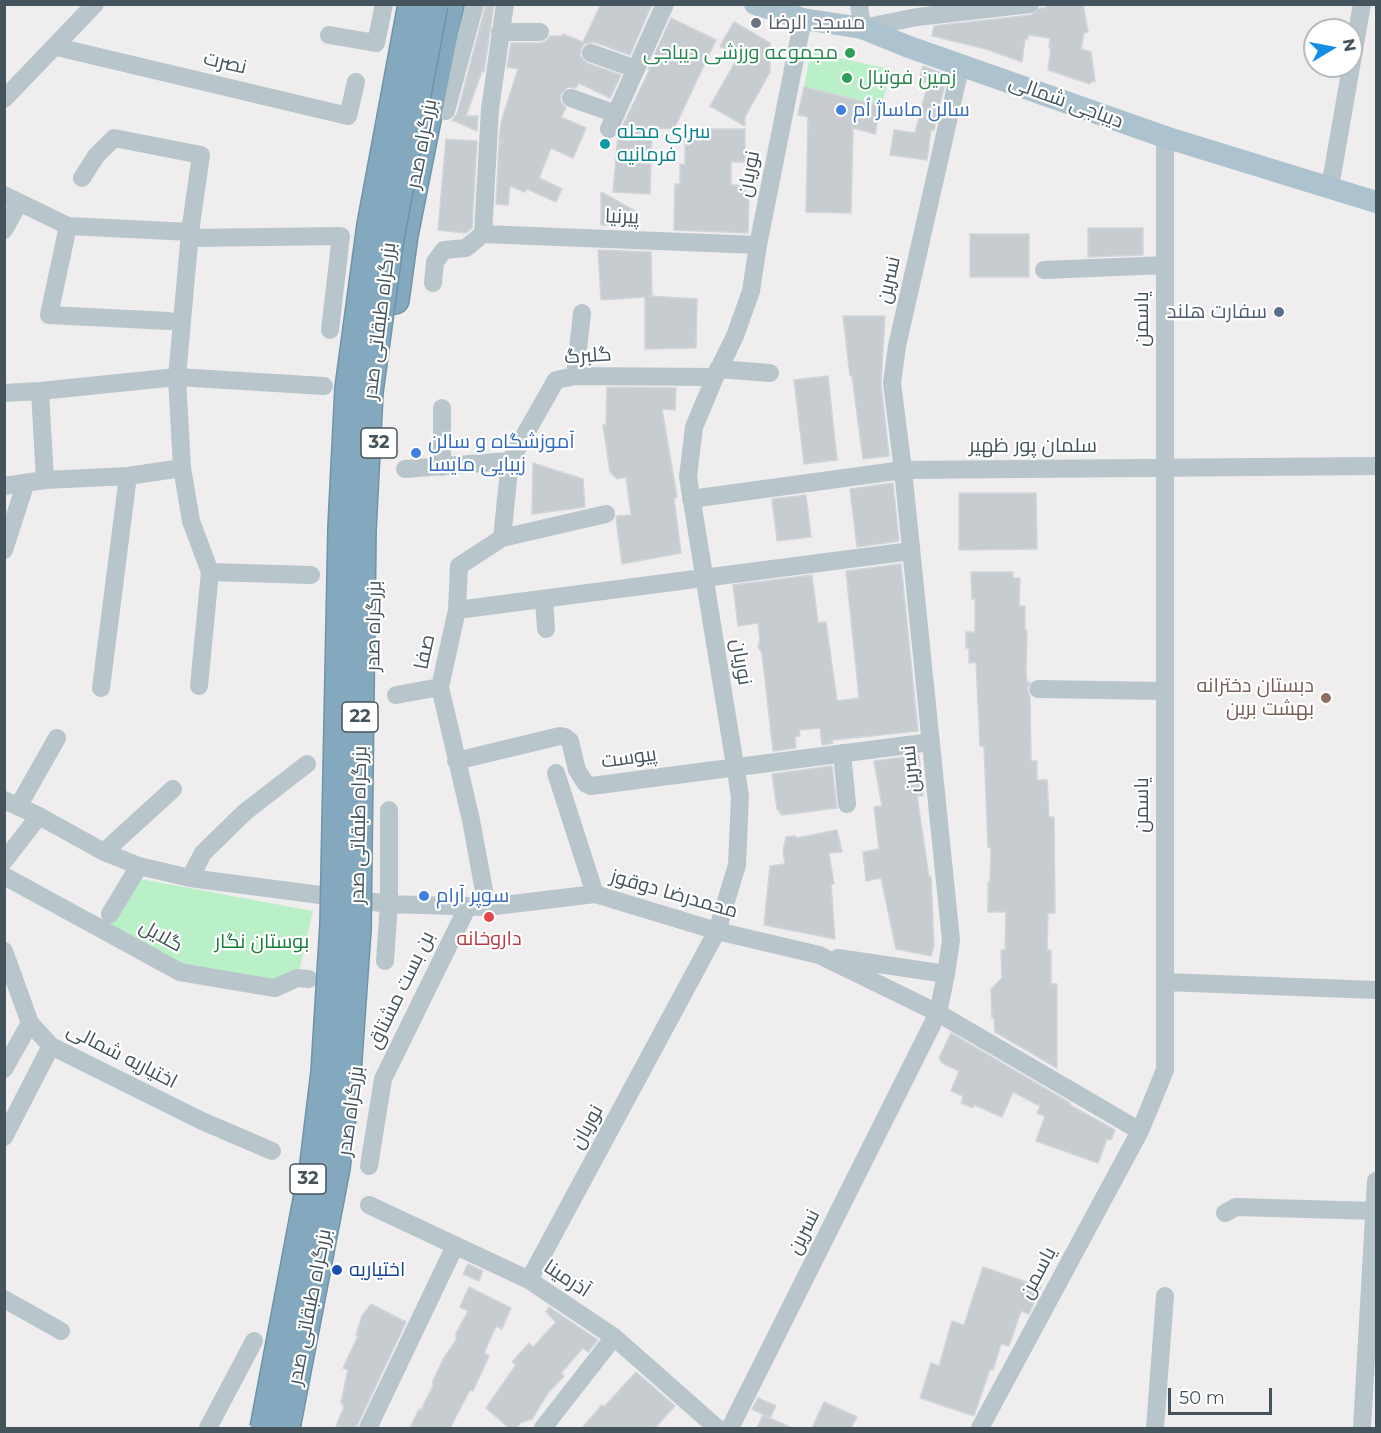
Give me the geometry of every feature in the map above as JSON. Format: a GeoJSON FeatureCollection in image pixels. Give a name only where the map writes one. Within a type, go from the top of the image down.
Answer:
{"type":"FeatureCollection","features":[{"type":"Feature","properties":{"kind":"highway","name":"بزرگراه صدر"},"geometry":{"type":"LineString","coordinates":[[261,1428],[311,1163],[322,1071],[330,925],[339,528],[346,387],[368,224],[411,4]]}},
{"type":"Feature","properties":{"kind":"highway","name":"بزرگراه طبقاتی صدر"},"geometry":{"type":"LineString","coordinates":[[261,1428],[314,1163],[325,1072],[334,925],[342,528],[349,388],[371,225],[411,4]]}},
{"type":"Feature","properties":{"kind":"highway","name":"بزرگراه طبقاتی صدر"},"geometry":{"type":"LineString","coordinates":[[286,1428],[336,1168],[347,1073],[357,928],[362,530],[369,392],[390,238],[434,4]]}},
{"type":"Feature","properties":{"kind":"highway","name":"بزرگراه صدر"},"geometry":{"type":"LineString","coordinates":[[296,1428],[343,1169],[357,1075],[369,929],[379,896],[375,540],[381,391],[404,235],[450,4]]}},
{"type":"Feature","properties":{"kind":"main road","name":"دیباجی شمالی"},"geometry":{"type":"LineString","coordinates":[[769,7],[803,19],[862,28],[909,47],[1165,137],[1377,202]]}},
{"type":"Feature","properties":{"kind":"street"},"geometry":{"type":"LineString","coordinates":[[4,99],[57,47],[95,4]]}},
{"type":"Feature","properties":{"kind":"street"},"geometry":{"type":"LineString","coordinates":[[329,35],[376,44],[384,4]]}},
{"type":"Feature","properties":{"kind":"street"},"geometry":{"type":"LineString","coordinates":[[446,111],[475,4]]}},
{"type":"Feature","properties":{"kind":"street"},"geometry":{"type":"LineString","coordinates":[[433,283],[435,262],[444,250],[466,248],[483,234],[490,109],[505,4]]}},
{"type":"Feature","properties":{"kind":"street"},"geometry":{"type":"LineString","coordinates":[[571,98],[612,122],[665,4]]}},
{"type":"Feature","properties":{"kind":"street"},"geometry":{"type":"LineString","coordinates":[[859,4],[862,28],[917,17],[1030,4]]}},
{"type":"Feature","properties":{"kind":"street"},"geometry":{"type":"LineString","coordinates":[[1330,188],[1362,4]]}},
{"type":"Feature","properties":{"kind":"street"},"geometry":{"type":"LineString","coordinates":[[909,47],[905,30],[909,22],[917,17]]}},
{"type":"Feature","properties":{"kind":"street","name":"نوریان"},"geometry":{"type":"LineString","coordinates":[[529,1280],[717,932],[737,865],[740,796],[688,477],[694,427],[716,373],[735,336],[751,291],[803,19]]}},
{"type":"Feature","properties":{"kind":"street"},"geometry":{"type":"LineString","coordinates":[[500,32],[540,32]]}},
{"type":"Feature","properties":{"kind":"street","name":"نصرت"},"geometry":{"type":"LineString","coordinates":[[57,47],[348,116],[357,82]]}},
{"type":"Feature","properties":{"kind":"street"},"geometry":{"type":"LineString","coordinates":[[591,53],[636,69]]}},
{"type":"Feature","properties":{"kind":"street","name":"نسرین"},"geometry":{"type":"LineString","coordinates":[[730,1428],[938,1013],[946,975],[951,940],[892,383],[897,346],[961,64]]}},
{"type":"Feature","properties":{"kind":"street","name":"یاسمن"},"geometry":{"type":"LineString","coordinates":[[980,1428],[1140,1131],[1165,1070],[1165,137]]}},
{"type":"Feature","properties":{"kind":"street"},"geometry":{"type":"LineString","coordinates":[[81,178],[96,156],[114,138],[201,155],[190,235],[177,377],[182,468],[191,521],[210,572],[199,686]]}},
{"type":"Feature","properties":{"kind":"street"},"geometry":{"type":"LineString","coordinates":[[4,230],[12,199],[68,226],[190,235],[341,236],[330,330]]}},
{"type":"Feature","properties":{"kind":"street"},"geometry":{"type":"LineString","coordinates":[[68,226],[49,315],[169,321]]}},
{"type":"Feature","properties":{"kind":"street","name":"پیرنیا"},"geometry":{"type":"LineString","coordinates":[[483,234],[758,245]]}},
{"type":"Feature","properties":{"kind":"street"},"geometry":{"type":"LineString","coordinates":[[1044,270],[1165,265]]}},
{"type":"Feature","properties":{"kind":"street"},"geometry":{"type":"LineString","coordinates":[[575,376],[582,313]]}},
{"type":"Feature","properties":{"kind":"street","name":"گلبرگ"},"geometry":{"type":"LineString","coordinates":[[510,460],[556,380],[575,376],[770,373]]}},
{"type":"Feature","properties":{"kind":"street"},"geometry":{"type":"LineString","coordinates":[[4,393],[177,377],[324,386]]}},
{"type":"Feature","properties":{"kind":"street"},"geometry":{"type":"LineString","coordinates":[[40,391],[45,480]]}},
{"type":"Feature","properties":{"kind":"street"},"geometry":{"type":"LineString","coordinates":[[442,408],[442,467]]}},
{"type":"Feature","properties":{"kind":"street"},"geometry":{"type":"LineString","coordinates":[[405,469],[510,460],[502,538],[606,514]]}},
{"type":"Feature","properties":{"kind":"street","name":"سلمان پور ظهیر"},"geometry":{"type":"LineString","coordinates":[[692,498],[903,470],[1377,466]]}},
{"type":"Feature","properties":{"kind":"street"},"geometry":{"type":"LineString","coordinates":[[4,486],[45,480],[128,476],[182,468]]}},
{"type":"Feature","properties":{"kind":"street"},"geometry":{"type":"LineString","coordinates":[[101,688],[128,476]]}},
{"type":"Feature","properties":{"kind":"street"},"geometry":{"type":"LineString","coordinates":[[4,550],[25,484]]}},
{"type":"Feature","properties":{"kind":"street","name":"صفا"},"geometry":{"type":"LineString","coordinates":[[487,907],[471,820],[440,687],[457,610],[459,566],[502,538]]}},
{"type":"Feature","properties":{"kind":"street"},"geometry":{"type":"LineString","coordinates":[[457,610],[911,551]]}},
{"type":"Feature","properties":{"kind":"street"},"geometry":{"type":"LineString","coordinates":[[210,572],[311,575]]}},
{"type":"Feature","properties":{"kind":"street"},"geometry":{"type":"LineString","coordinates":[[544,600],[546,629]]}},
{"type":"Feature","properties":{"kind":"street"},"geometry":{"type":"LineString","coordinates":[[396,694],[440,687]]}},
{"type":"Feature","properties":{"kind":"street"},"geometry":{"type":"LineString","coordinates":[[1038,689],[1165,691]]}},
{"type":"Feature","properties":{"kind":"street","name":"پیوست"},"geometry":{"type":"LineString","coordinates":[[456,761],[560,736],[570,741],[577,770],[588,786],[735,767]]}},
{"type":"Feature","properties":{"kind":"street"},"geometry":{"type":"LineString","coordinates":[[12,803],[57,738]]}},
{"type":"Feature","properties":{"kind":"street"},"geometry":{"type":"LineString","coordinates":[[735,767],[931,742]]}},
{"type":"Feature","properties":{"kind":"street"},"geometry":{"type":"LineString","coordinates":[[842,753],[847,804]]}},
{"type":"Feature","properties":{"kind":"street"},"geometry":{"type":"LineString","coordinates":[[190,878],[203,853],[245,812],[307,764]]}},
{"type":"Feature","properties":{"kind":"street"},"geometry":{"type":"LineString","coordinates":[[556,773],[595,894]]}},
{"type":"Feature","properties":{"kind":"street"},"geometry":{"type":"LineString","coordinates":[[104,852],[173,789]]}},
{"type":"Feature","properties":{"kind":"street","name":"محمدرضا دوقوز"},"geometry":{"type":"LineString","coordinates":[[12,803],[104,852],[139,866],[190,878],[487,907],[595,894],[717,932],[819,955],[938,1013],[1140,1131]]}},
{"type":"Feature","properties":{"kind":"street"},"geometry":{"type":"LineString","coordinates":[[385,961],[379,896],[388,810]]}},
{"type":"Feature","properties":{"kind":"street"},"geometry":{"type":"LineString","coordinates":[[4,861],[39,816]]}},
{"type":"Feature","properties":{"kind":"street"},"geometry":{"type":"LineString","coordinates":[[110,914],[139,866]]}},
{"type":"Feature","properties":{"kind":"street","name":"گلایل"},"geometry":{"type":"LineString","coordinates":[[4,876],[180,972],[275,988],[297,978],[309,979]]}},
{"type":"Feature","properties":{"kind":"street","name":"بن بست مشتاق"},"geometry":{"type":"LineString","coordinates":[[369,1166],[383,1079],[468,906]]}},
{"type":"Feature","properties":{"kind":"street","name":"اختیاریه شمالی"},"geometry":{"type":"LineString","coordinates":[[4,951],[30,1023],[51,1046],[202,1121],[272,1151]]}},
{"type":"Feature","properties":{"kind":"street"},"geometry":{"type":"LineString","coordinates":[[819,955],[946,975]]}},
{"type":"Feature","properties":{"kind":"street"},"geometry":{"type":"LineString","coordinates":[[1165,982],[1377,990]]}},
{"type":"Feature","properties":{"kind":"street"},"geometry":{"type":"LineString","coordinates":[[4,1069],[30,1023]]}},
{"type":"Feature","properties":{"kind":"street"},"geometry":{"type":"LineString","coordinates":[[4,1137],[51,1046]]}},
{"type":"Feature","properties":{"kind":"street"},"geometry":{"type":"LineString","coordinates":[[1362,1428],[1377,1181]]}},
{"type":"Feature","properties":{"kind":"street","name":"آذرمینا"},"geometry":{"type":"LineString","coordinates":[[369,1205],[529,1280],[614,1337],[717,1428]]}},
{"type":"Feature","properties":{"kind":"street"},"geometry":{"type":"LineString","coordinates":[[1226,1213],[1236,1207],[1376,1211]]}},
{"type":"Feature","properties":{"kind":"street"},"geometry":{"type":"LineString","coordinates":[[368,1428],[455,1246]]}},
{"type":"Feature","properties":{"kind":"street"},"geometry":{"type":"LineString","coordinates":[[1155,1428],[1165,1296]]}},
{"type":"Feature","properties":{"kind":"street"},"geometry":{"type":"LineString","coordinates":[[4,1299],[61,1331]]}},
{"type":"Feature","properties":{"kind":"street"},"geometry":{"type":"LineString","coordinates":[[543,1428],[614,1337]]}},
{"type":"Feature","properties":{"kind":"street"},"geometry":{"type":"LineString","coordinates":[[208,1428],[254,1341]]}},
{"type":"Feature","properties":{"kind":"green space","name":"زمین فوتبال"},"geometry":{"type":"Polygon","coordinates":[[[811,52],[890,69],[882,106],[804,87],[811,52]]]}},
{"type":"Feature","properties":{"kind":"green space","name":"بوستان نگار"},"geometry":{"type":"Polygon","coordinates":[[[135,878],[313,911],[299,972],[275,984],[187,967],[106,925],[135,878]]]}},
{"type":"Feature","properties":{"kind":"building"},"geometry":{"type":"Polygon","coordinates":[[[486,4],[494,4],[484,72],[482,71],[466,116],[478,116],[477,131],[452,120],[457,114],[486,4]]]}},
{"type":"Feature","properties":{"kind":"building"},"geometry":{"type":"Polygon","coordinates":[[[601,4],[652,4],[630,55],[594,42],[584,44],[581,49],[580,56],[587,63],[621,75],[610,98],[579,83],[576,88],[568,87],[561,94],[560,101],[566,108],[561,117],[586,128],[573,158],[551,148],[539,178],[562,189],[556,202],[527,189],[525,192],[510,186],[508,205],[496,204],[499,143],[505,143],[499,141],[501,122],[518,69],[507,67],[511,43],[541,43],[550,36],[562,36],[563,34],[583,42],[601,4]]]}},
{"type":"Feature","properties":{"kind":"building"},"geometry":{"type":"Polygon","coordinates":[[[1083,4],[1088,32],[1084,33],[1081,49],[1091,52],[1095,82],[1092,81],[1090,84],[1048,70],[1050,38],[1028,35],[1028,39],[1025,39],[1022,62],[986,49],[932,36],[934,26],[1031,15],[1040,8],[1046,8],[1046,5],[1083,4]]]}},
{"type":"Feature","properties":{"kind":"building"},"geometry":{"type":"Polygon","coordinates":[[[671,18],[716,40],[674,129],[652,128],[650,194],[613,192],[618,135],[650,69],[648,69],[671,18]]]}},
{"type":"Feature","properties":{"kind":"building"},"geometry":{"type":"Polygon","coordinates":[[[734,22],[770,43],[770,72],[745,117],[745,126],[710,106],[738,57],[720,46],[734,22]]]}},
{"type":"Feature","properties":{"kind":"building"},"geometry":{"type":"Polygon","coordinates":[[[923,66],[947,75],[934,130],[931,130],[927,160],[890,155],[894,130],[915,133],[928,83],[919,82],[923,66]]]}},
{"type":"Feature","properties":{"kind":"building"},"geometry":{"type":"Polygon","coordinates":[[[804,87],[881,106],[875,134],[853,128],[851,213],[806,212],[808,117],[798,115],[804,87]]]}},
{"type":"Feature","properties":{"kind":"building"},"geometry":{"type":"Polygon","coordinates":[[[685,129],[745,129],[745,162],[731,162],[731,185],[738,185],[749,194],[748,233],[674,230],[675,184],[680,184],[680,164],[685,165],[685,129]]]}},
{"type":"Feature","properties":{"kind":"building"},"geometry":{"type":"Polygon","coordinates":[[[446,139],[477,141],[472,228],[466,233],[438,230],[446,139]]]}},
{"type":"Feature","properties":{"kind":"building"},"geometry":{"type":"Polygon","coordinates":[[[601,192],[635,211],[635,225],[601,225],[601,192]]]}},
{"type":"Feature","properties":{"kind":"building"},"geometry":{"type":"Polygon","coordinates":[[[1088,228],[1143,228],[1143,255],[1088,257],[1088,228]]]}},
{"type":"Feature","properties":{"kind":"building"},"geometry":{"type":"Polygon","coordinates":[[[970,234],[1029,234],[1029,277],[970,277],[970,234]]]}},
{"type":"Feature","properties":{"kind":"building"},"geometry":{"type":"Polygon","coordinates":[[[598,250],[651,252],[652,296],[650,296],[697,299],[696,348],[645,349],[645,297],[601,300],[598,250]]]}},
{"type":"Feature","properties":{"kind":"building"},"geometry":{"type":"Polygon","coordinates":[[[843,316],[885,316],[881,384],[889,456],[863,459],[843,316]]]}},
{"type":"Feature","properties":{"kind":"building"},"geometry":{"type":"Polygon","coordinates":[[[828,376],[837,460],[804,464],[794,380],[828,376]]]}},
{"type":"Feature","properties":{"kind":"building"},"geometry":{"type":"Polygon","coordinates":[[[607,387],[676,388],[675,410],[662,409],[677,497],[674,498],[681,553],[622,564],[616,518],[631,515],[626,477],[617,479],[610,472],[603,425],[606,425],[607,387]]]}},
{"type":"Feature","properties":{"kind":"building"},"geometry":{"type":"Polygon","coordinates":[[[533,463],[583,479],[585,507],[532,514],[533,463]]]}},
{"type":"Feature","properties":{"kind":"building"},"geometry":{"type":"Polygon","coordinates":[[[893,483],[899,541],[857,547],[850,489],[893,483]]]}},
{"type":"Feature","properties":{"kind":"building"},"geometry":{"type":"Polygon","coordinates":[[[959,493],[1036,493],[1037,549],[959,550],[959,493]]]}},
{"type":"Feature","properties":{"kind":"building"},"geometry":{"type":"Polygon","coordinates":[[[806,495],[811,537],[777,541],[772,499],[806,495]]]}},
{"type":"Feature","properties":{"kind":"building"},"geometry":{"type":"Polygon","coordinates":[[[901,564],[918,731],[832,740],[833,743],[822,745],[820,728],[799,730],[800,736],[795,737],[796,748],[773,751],[762,653],[758,647],[760,640],[758,623],[738,626],[733,585],[812,575],[818,623],[826,622],[837,701],[859,698],[846,571],[901,564]]]}},
{"type":"Feature","properties":{"kind":"building"},"geometry":{"type":"Polygon","coordinates":[[[971,572],[1013,572],[1013,578],[1020,578],[1019,606],[1025,606],[1026,673],[1027,682],[1030,682],[1027,689],[1030,697],[1031,761],[1037,761],[1037,780],[1047,780],[1049,817],[1054,817],[1055,913],[1048,913],[1047,950],[1051,950],[1051,984],[1057,984],[1057,1068],[995,1032],[994,1018],[992,1018],[991,989],[1002,978],[1001,950],[1005,950],[1006,912],[988,912],[991,848],[988,847],[984,746],[980,746],[976,662],[969,663],[969,648],[966,648],[966,632],[975,632],[975,599],[972,599],[971,572]]]}},
{"type":"Feature","properties":{"kind":"building"},"geometry":{"type":"Polygon","coordinates":[[[919,755],[923,796],[917,796],[929,877],[931,877],[934,946],[931,956],[896,949],[881,878],[866,881],[863,852],[879,849],[874,807],[882,806],[874,761],[919,755]]]}},
{"type":"Feature","properties":{"kind":"building"},"geometry":{"type":"Polygon","coordinates":[[[832,766],[837,808],[782,815],[777,809],[772,774],[832,766]]]}},
{"type":"Feature","properties":{"kind":"building"},"geometry":{"type":"Polygon","coordinates":[[[837,830],[842,852],[829,853],[834,884],[831,884],[835,939],[764,925],[770,866],[785,864],[783,851],[786,837],[795,836],[797,838],[837,830]]]}},
{"type":"Feature","properties":{"kind":"building"},"geometry":{"type":"Polygon","coordinates":[[[951,1033],[1115,1130],[1111,1140],[1107,1139],[1098,1163],[1036,1141],[1045,1116],[1037,1113],[1040,1106],[1013,1092],[1002,1117],[974,1105],[973,1108],[961,1103],[963,1096],[951,1091],[959,1071],[942,1063],[939,1058],[951,1033]]]}},
{"type":"Feature","properties":{"kind":"building"},"geometry":{"type":"Polygon","coordinates":[[[468,1264],[483,1271],[479,1281],[463,1274],[468,1264]]]}},
{"type":"Feature","properties":{"kind":"building"},"geometry":{"type":"Polygon","coordinates":[[[983,1267],[1041,1287],[1029,1314],[1021,1311],[1009,1346],[1001,1344],[974,1416],[920,1398],[931,1363],[939,1366],[952,1321],[964,1325],[983,1267]]]}},
{"type":"Feature","properties":{"kind":"building"},"geometry":{"type":"Polygon","coordinates":[[[469,1287],[511,1308],[502,1329],[496,1326],[484,1353],[489,1356],[473,1391],[470,1390],[450,1428],[410,1428],[434,1384],[432,1383],[443,1359],[456,1340],[456,1333],[468,1311],[460,1307],[469,1287]]]}},
{"type":"Feature","properties":{"kind":"building"},"geometry":{"type":"Polygon","coordinates":[[[371,1304],[406,1322],[356,1428],[343,1428],[336,1426],[344,1407],[341,1402],[348,1370],[343,1368],[358,1336],[356,1335],[362,1316],[371,1304]]]}},
{"type":"Feature","properties":{"kind":"building"},"geometry":{"type":"Polygon","coordinates":[[[549,1307],[598,1340],[588,1352],[583,1348],[561,1373],[564,1376],[548,1393],[532,1419],[520,1423],[517,1428],[509,1428],[486,1408],[516,1365],[512,1362],[529,1343],[533,1347],[556,1322],[546,1312],[549,1307]]]}},
{"type":"Feature","properties":{"kind":"building"},"geometry":{"type":"Polygon","coordinates":[[[636,1372],[675,1406],[655,1428],[582,1428],[602,1405],[604,1407],[636,1372]]]}},
{"type":"Feature","properties":{"kind":"building"},"geometry":{"type":"Polygon","coordinates":[[[758,1398],[776,1406],[770,1418],[752,1409],[758,1398]]]}},
{"type":"Feature","properties":{"kind":"building"},"geometry":{"type":"Polygon","coordinates":[[[824,1402],[857,1417],[851,1428],[812,1428],[824,1402]]]}},
{"type":"Feature","properties":{"kind":"building"},"geometry":{"type":"Polygon","coordinates":[[[763,1415],[792,1428],[757,1428],[763,1415]]]}},
{"type":"Feature","properties":{"kind":"place","name":"مسجد الرضا"},"geometry":{"type":"Point","coordinates":[756,23]}},
{"type":"Feature","properties":{"kind":"place","name":"مجموعه ورزشی دیباجی"},"geometry":{"type":"Point","coordinates":[850,53]}},
{"type":"Feature","properties":{"kind":"place","name":"زمین فوتبال"},"geometry":{"type":"Point","coordinates":[847,78]}},
{"type":"Feature","properties":{"kind":"place","name":"سالن ماساژ اُم"},"geometry":{"type":"Point","coordinates":[841,110]}},
{"type":"Feature","properties":{"kind":"place","name":"سرای محله فرمانیه"},"geometry":{"type":"Point","coordinates":[605,144]}},
{"type":"Feature","properties":{"kind":"place","name":"سفارت هلند"},"geometry":{"type":"Point","coordinates":[1279,312]}},
{"type":"Feature","properties":{"kind":"place","name":"آموزشگاه و سالن زیبایی مایسا"},"geometry":{"type":"Point","coordinates":[416,453]}},
{"type":"Feature","properties":{"kind":"place","name":"دبستان دخترانه بهشت برین"},"geometry":{"type":"Point","coordinates":[1326,698]}},
{"type":"Feature","properties":{"kind":"place","name":"سوپر آرام"},"geometry":{"type":"Point","coordinates":[424,896]}},
{"type":"Feature","properties":{"kind":"place","name":"داروخانه"},"geometry":{"type":"Point","coordinates":[489,917]}},
{"type":"Feature","properties":{"kind":"place","name":"اختیاریه"},"geometry":{"type":"Point","coordinates":[337,1270]}}]}
